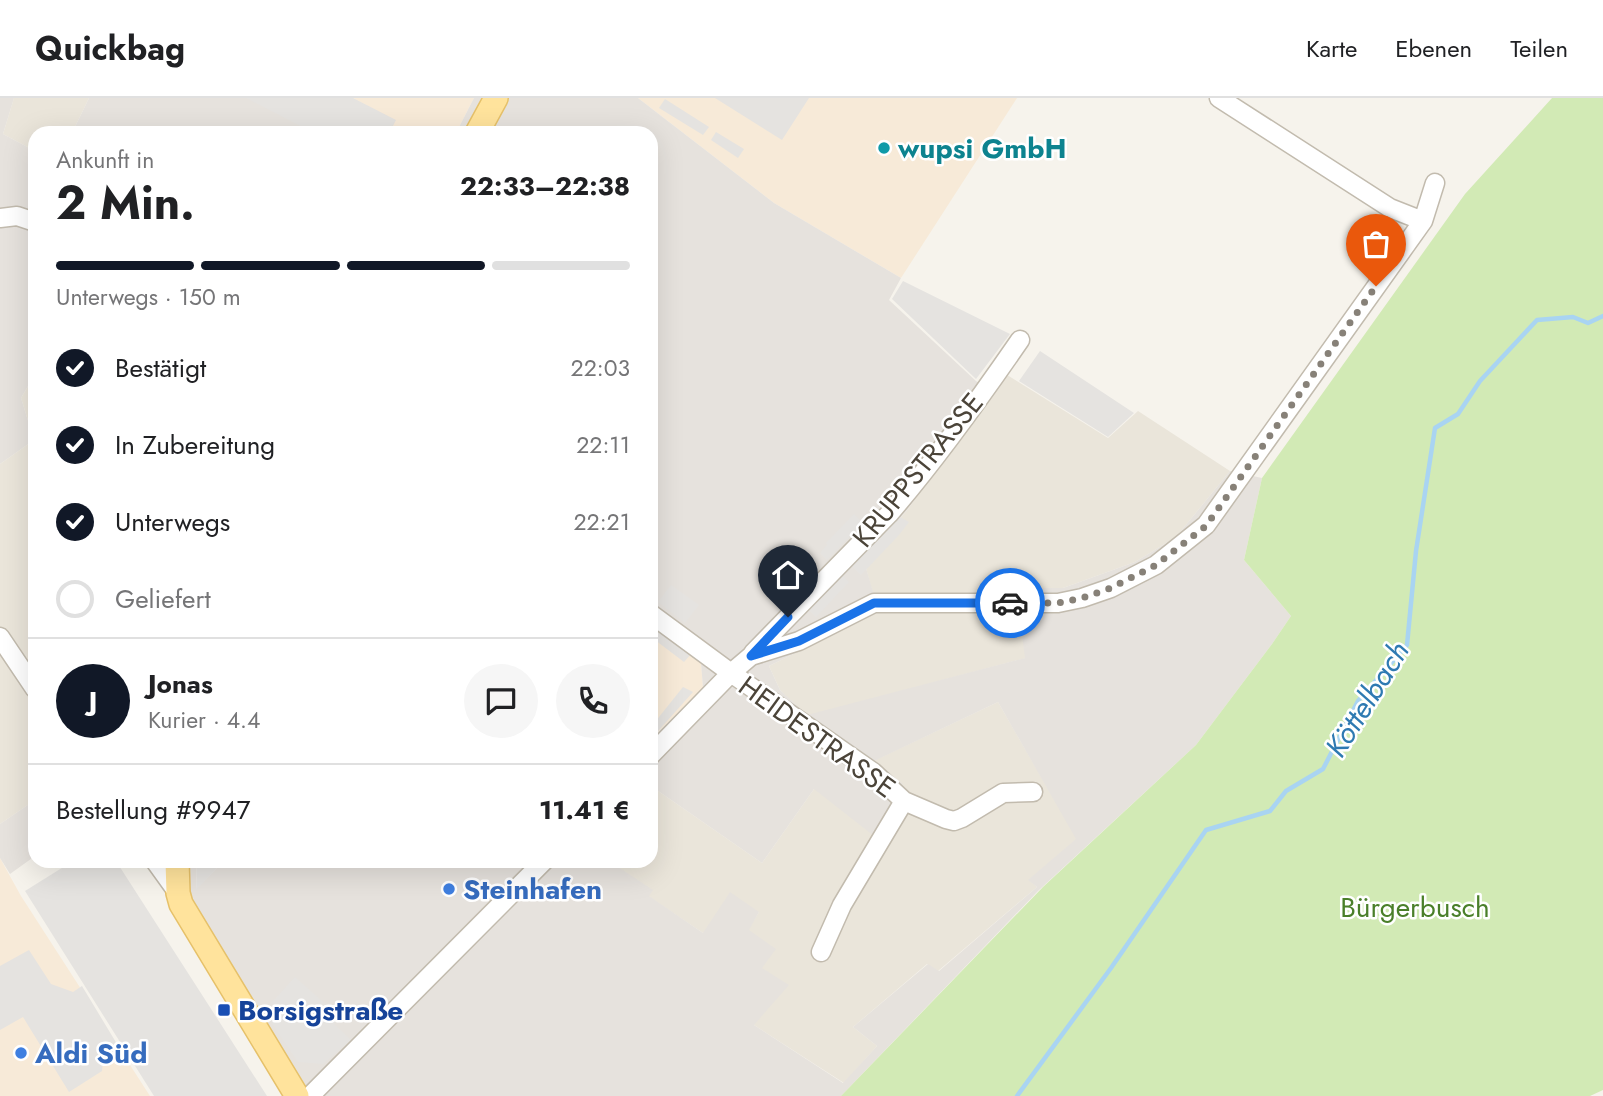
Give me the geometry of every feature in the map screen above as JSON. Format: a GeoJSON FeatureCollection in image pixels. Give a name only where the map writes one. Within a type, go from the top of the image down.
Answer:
{"type":"FeatureCollection","features":[{"type":"Feature","properties":{"kind":"main road"},"geometry":{"type":"LineString","coordinates":[[481,126],[496,98]]}},
{"type":"Feature","properties":{"kind":"main road"},"geometry":{"type":"LineString","coordinates":[[177,868],[181,904],[297,1096]]}},
{"type":"Feature","properties":{"kind":"street"},"geometry":{"type":"LineString","coordinates":[[1219,98],[1390,208],[1423,221]]}},
{"type":"Feature","properties":{"kind":"street"},"geometry":{"type":"LineString","coordinates":[[751,656],[799,641],[874,603],[1058,603],[1111,588],[1156,565],[1206,526],[1423,221],[1435,183]]}},
{"type":"Feature","properties":{"kind":"street"},"geometry":{"type":"LineString","coordinates":[[0,218],[17,216],[28,220]]}},
{"type":"Feature","properties":{"kind":"street","name":"KRUPPSTRASSE"},"geometry":{"type":"LineString","coordinates":[[658,748],[889,514],[1020,340]]}},
{"type":"Feature","properties":{"kind":"street","name":"HEIDESTRASSE"},"geometry":{"type":"LineString","coordinates":[[658,619],[873,772],[904,801],[954,821],[1003,793],[1033,792]]}},
{"type":"Feature","properties":{"kind":"street"},"geometry":{"type":"LineString","coordinates":[[0,637],[28,679]]}},
{"type":"Feature","properties":{"kind":"street","name":"HEIDESTRASSE"},"geometry":{"type":"LineString","coordinates":[[821,952],[842,905],[904,801]]}},
{"type":"Feature","properties":{"kind":"street"},"geometry":{"type":"LineString","coordinates":[[160,868],[178,893]]}},
{"type":"Feature","properties":{"kind":"street"},"geometry":{"type":"LineString","coordinates":[[310,1096],[537,868]]}},
{"type":"Feature","properties":{"kind":"shaded area"},"geometry":{"type":"Polygon","coordinates":[[[0,98],[14,98],[3,134],[28,147],[28,386],[21,398],[28,421],[28,444],[0,464],[0,98]]]}},
{"type":"Feature","properties":{"kind":"shaded area"},"geometry":{"type":"Polygon","coordinates":[[[14,98],[89,98],[75,126],[28,126],[28,147],[3,134],[14,98]]]}},
{"type":"Feature","properties":{"kind":"shaded area"},"geometry":{"type":"Polygon","coordinates":[[[89,98],[353,98],[396,120],[393,126],[75,126],[89,98]]]}},
{"type":"Feature","properties":{"kind":"shaded area"},"geometry":{"type":"Polygon","coordinates":[[[246,98],[352,98],[395,120],[392,126],[300,126],[246,98]]]}},
{"type":"Feature","properties":{"kind":"shaded area"},"geometry":{"type":"Polygon","coordinates":[[[353,98],[474,98],[460,126],[393,126],[395,120],[353,98]]]}},
{"type":"Feature","properties":{"kind":"shaded area"},"geometry":{"type":"Polygon","coordinates":[[[474,98],[638,98],[774,203],[901,278],[889,300],[990,391],[908,509],[864,561],[879,612],[769,666],[780,690],[807,715],[1025,658],[1016,588],[1063,588],[1135,562],[1176,537],[1230,471],[1262,478],[1244,560],[1291,616],[1272,644],[1196,745],[1038,891],[841,1096],[307,1096],[150,868],[197,868],[196,889],[217,868],[620,868],[653,890],[649,896],[703,933],[730,892],[759,912],[749,930],[776,949],[762,968],[789,985],[754,1025],[843,1083],[877,1046],[853,1027],[928,964],[939,971],[1037,887],[1028,880],[1076,839],[998,702],[872,762],[903,784],[874,836],[814,789],[762,863],[658,791],[658,732],[703,688],[701,663],[691,649],[658,624],[658,126],[460,126],[474,98]]]}},
{"type":"Feature","properties":{"kind":"shaded area","name":"wupsi GmbH"},"geometry":{"type":"Polygon","coordinates":[[[638,98],[1017,98],[901,278],[774,203],[638,98]]]}},
{"type":"Feature","properties":{"kind":"shaded area"},"geometry":{"type":"Polygon","coordinates":[[[715,98],[809,98],[782,140],[715,98]]]}},
{"type":"Feature","properties":{"kind":"shaded area"},"geometry":{"type":"Polygon","coordinates":[[[665,99],[709,127],[703,135],[659,108],[665,99]]]}},
{"type":"Feature","properties":{"kind":"shaded area"},"geometry":{"type":"Polygon","coordinates":[[[716,132],[744,149],[738,158],[711,140],[716,132]]]}},
{"type":"Feature","properties":{"kind":"shaded area"},"geometry":{"type":"Polygon","coordinates":[[[903,281],[1010,334],[976,379],[892,299],[903,281]]]}},
{"type":"Feature","properties":{"kind":"shaded area"},"geometry":{"type":"Polygon","coordinates":[[[1040,351],[1134,413],[1108,437],[1019,381],[1040,351]]]}},
{"type":"Feature","properties":{"kind":"shaded area"},"geometry":{"type":"Polygon","coordinates":[[[1004,373],[1108,438],[1138,411],[1230,471],[1176,537],[1135,562],[1063,588],[1016,589],[1026,658],[807,716],[780,690],[769,666],[878,612],[864,561],[908,509],[1004,373]]]}},
{"type":"Feature","properties":{"kind":"shaded area"},"geometry":{"type":"Polygon","coordinates":[[[28,386],[28,421],[21,398],[28,386]]]}},
{"type":"Feature","properties":{"kind":"shaded area"},"geometry":{"type":"Polygon","coordinates":[[[28,444],[28,805],[0,824],[0,464],[28,444]]]}},
{"type":"Feature","properties":{"kind":"shaded area"},"geometry":{"type":"Polygon","coordinates":[[[854,514],[863,523],[827,560],[820,553],[854,514]]]}},
{"type":"Feature","properties":{"kind":"shaded area"},"geometry":{"type":"Polygon","coordinates":[[[900,517],[909,522],[861,575],[852,566],[900,517]]]}},
{"type":"Feature","properties":{"kind":"shaded area"},"geometry":{"type":"Polygon","coordinates":[[[807,564],[816,570],[790,600],[782,594],[807,564]]]}},
{"type":"Feature","properties":{"kind":"shaded area"},"geometry":{"type":"Polygon","coordinates":[[[842,575],[849,582],[816,617],[809,610],[842,575]]]}},
{"type":"Feature","properties":{"kind":"shaded area"},"geometry":{"type":"Polygon","coordinates":[[[671,585],[699,605],[685,623],[658,602],[671,585]]]}},
{"type":"Feature","properties":{"kind":"shaded area"},"geometry":{"type":"Polygon","coordinates":[[[658,624],[691,649],[701,663],[703,688],[658,732],[658,624]]]}},
{"type":"Feature","properties":{"kind":"shaded area"},"geometry":{"type":"Polygon","coordinates":[[[658,628],[692,653],[684,662],[658,642],[658,628]]]}},
{"type":"Feature","properties":{"kind":"shaded area"},"geometry":{"type":"Polygon","coordinates":[[[683,687],[693,692],[658,731],[658,718],[683,687]]]}},
{"type":"Feature","properties":{"kind":"shaded area"},"geometry":{"type":"Polygon","coordinates":[[[998,702],[1077,839],[1029,880],[1037,887],[938,971],[927,964],[853,1027],[877,1046],[844,1083],[754,1025],[762,968],[748,930],[759,912],[703,933],[648,896],[652,891],[619,868],[658,868],[658,791],[762,863],[814,789],[998,702]]]}},
{"type":"Feature","properties":{"kind":"shaded area"},"geometry":{"type":"Polygon","coordinates":[[[28,805],[28,861],[10,874],[0,858],[0,824],[28,805]]]}},
{"type":"Feature","properties":{"kind":"shaded area"},"geometry":{"type":"Polygon","coordinates":[[[0,858],[21,896],[150,1096],[0,1096],[0,858]]]}},
{"type":"Feature","properties":{"kind":"shaded area"},"geometry":{"type":"Polygon","coordinates":[[[62,868],[120,868],[267,1096],[154,1096],[25,891],[62,868]]]}},
{"type":"Feature","properties":{"kind":"shaded area"},"geometry":{"type":"Polygon","coordinates":[[[197,868],[217,868],[196,890],[197,868]]]}},
{"type":"Feature","properties":{"kind":"shaded area"},"geometry":{"type":"Polygon","coordinates":[[[29,950],[51,984],[73,992],[82,986],[120,1049],[103,1060],[102,1071],[69,1092],[23,1017],[0,1030],[0,966],[29,950]]]}},
{"type":"Feature","properties":{"kind":"shaded area"},"geometry":{"type":"Polygon","coordinates":[[[295,977],[340,1017],[334,1024],[351,1040],[323,1064],[298,1062],[263,1010],[295,977]]]}},
{"type":"Feature","properties":{"kind":"green space","name":"Bürgerbusch"},"geometry":{"type":"Polygon","coordinates":[[[1552,98],[1603,98],[1603,1090],[1590,1096],[841,1096],[1043,887],[1196,745],[1272,644],[1291,616],[1244,560],[1262,478],[1465,194],[1552,98]]]}},
{"type":"Feature","properties":{"kind":"waterway","name":"Köttelbach"},"geometry":{"type":"LineString","coordinates":[[1017,1096],[1111,968],[1206,830],[1270,811],[1286,791],[1323,769],[1358,701],[1407,645],[1416,551],[1435,428],[1458,414],[1480,381],[1537,320],[1573,317],[1588,323],[1603,316]]}},
{"type":"Feature","properties":{"kind":"way so far"},"geometry":{"type":"LineString","coordinates":[[1010,603],[1058,603],[1111,588],[1156,565],[1206,526],[1376,286]]}},
{"type":"Feature","properties":{"kind":"place","name":"wupsi GmbH"},"geometry":{"type":"Point","coordinates":[884,148]}},
{"type":"Feature","properties":{"kind":"place","name":"Steinhafen"},"geometry":{"type":"Point","coordinates":[449,889]}},
{"type":"Feature","properties":{"kind":"place","name":"Borsigstraße"},"geometry":{"type":"Point","coordinates":[224,1010]}},
{"type":"Feature","properties":{"kind":"place","name":"Aldi Süd"},"geometry":{"type":"Point","coordinates":[21,1053]}},
{"type":"Feature","properties":{"kind":"route"},"geometry":{"type":"LineString","coordinates":[[788,617],[751,656],[799,641],[874,603],[1010,603]]}}]}
